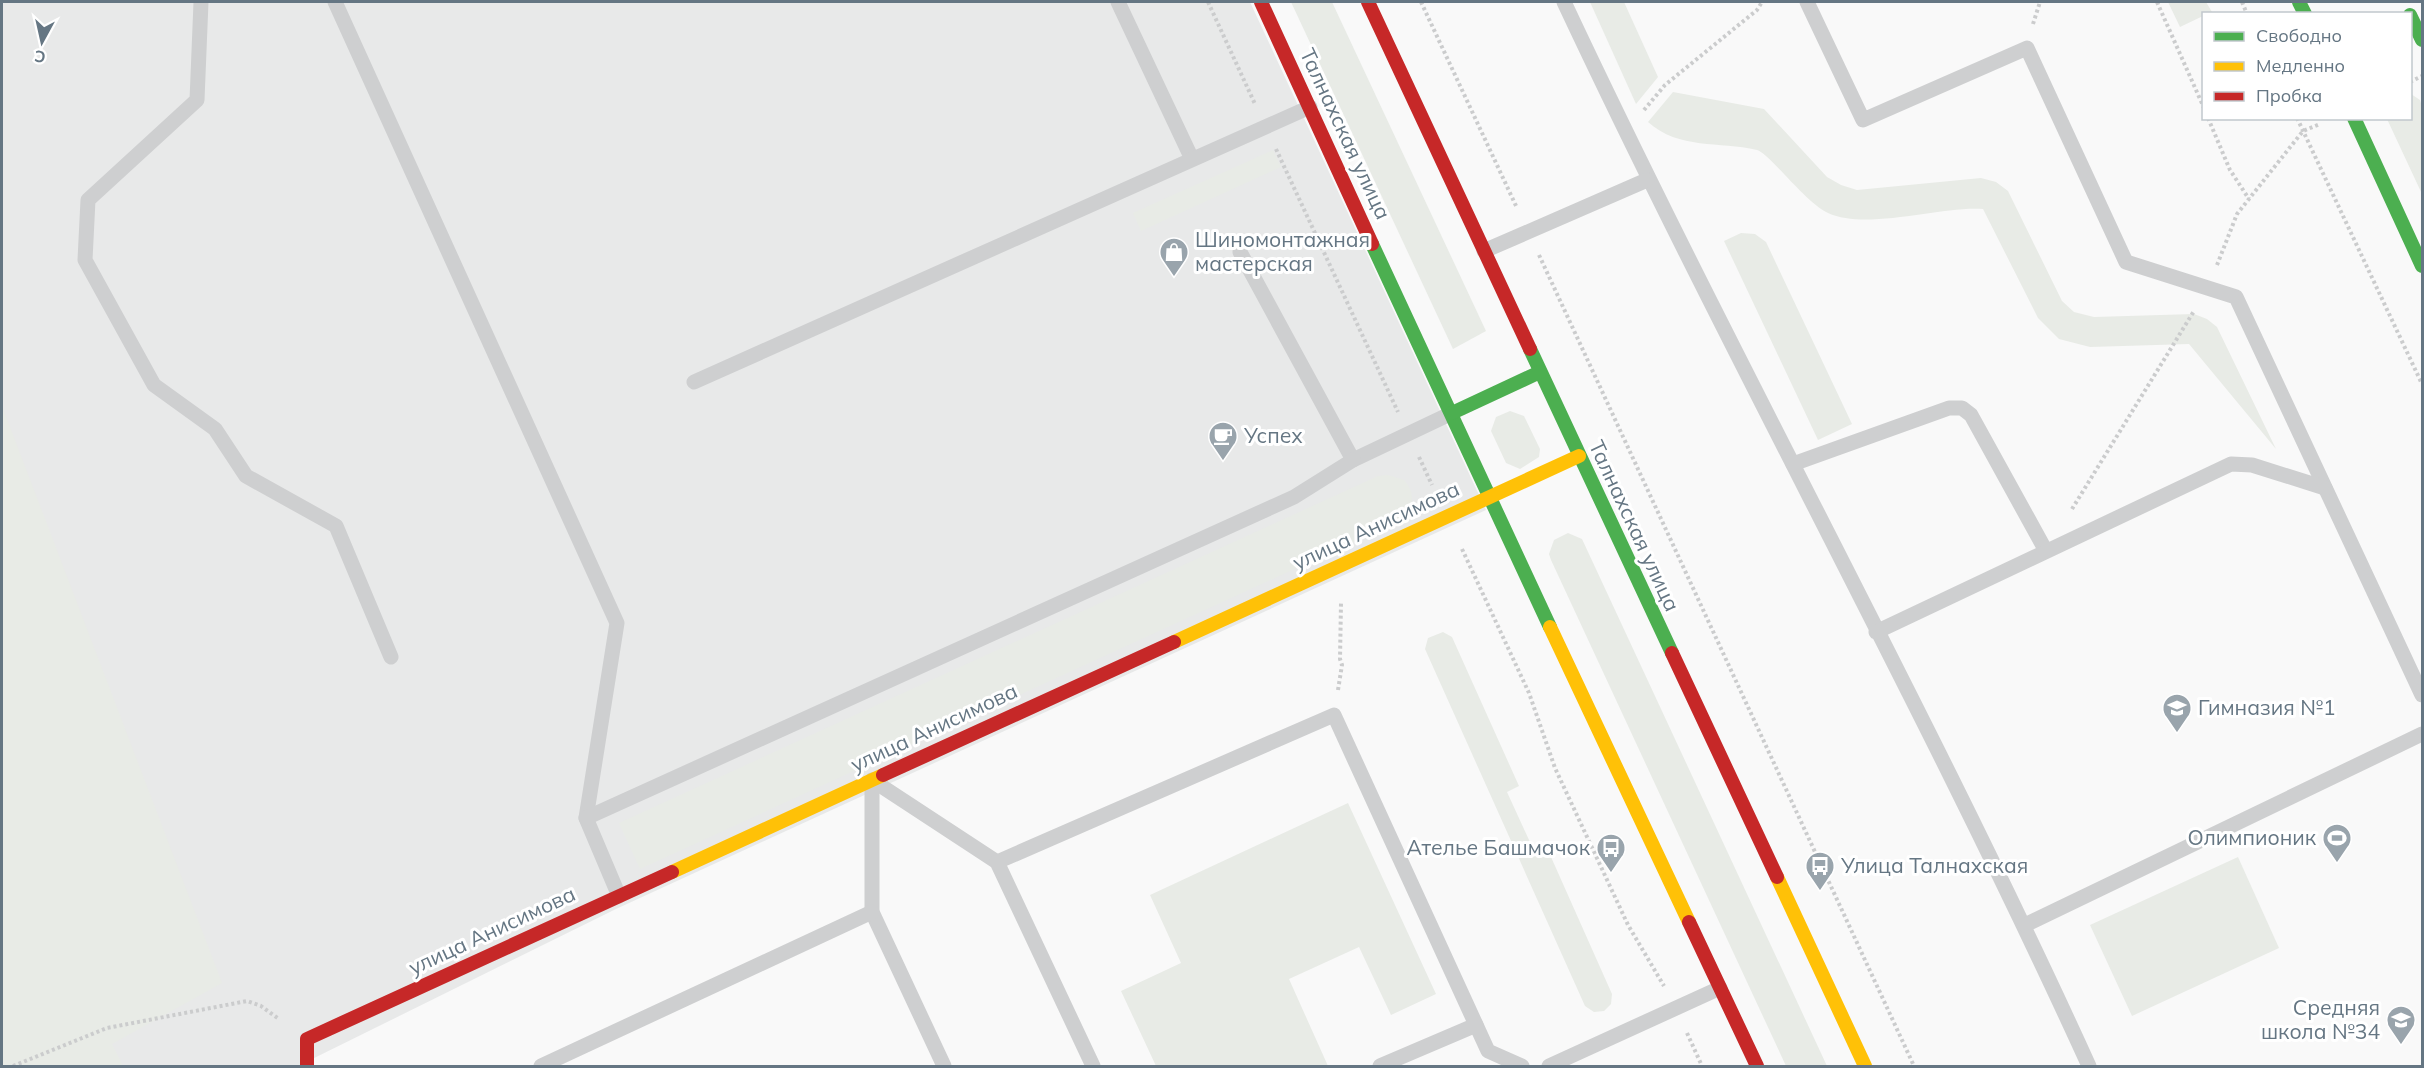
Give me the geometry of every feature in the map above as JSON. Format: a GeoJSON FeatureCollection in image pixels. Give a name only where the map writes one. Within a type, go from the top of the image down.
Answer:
{"type":"FeatureCollection","features":[{"type":"Feature","properties":{"kind":"street","name":"Талнахская улица"},"geometry":{"type":"LineString","coordinates":[[1261,2],[1489,497],[1757,1066]]}},
{"type":"Feature","properties":{"kind":"street","name":"Талнахская улица"},"geometry":{"type":"LineString","coordinates":[[1368,2],[1864,1066]]}},
{"type":"Feature","properties":{"kind":"street"},"geometry":{"type":"LineString","coordinates":[[2412,18],[2422,40]]}},
{"type":"Feature","properties":{"kind":"street"},"geometry":{"type":"LineString","coordinates":[[2355,120],[2422,266]]}},
{"type":"Feature","properties":{"kind":"street"},"geometry":{"type":"LineString","coordinates":[[1452,413],[1540,372]]}},
{"type":"Feature","properties":{"kind":"street","name":"улица Анисимова"},"geometry":{"type":"LineString","coordinates":[[307,1039],[1579,456]]}},
{"type":"Feature","properties":{"kind":"street"},"geometry":{"type":"LineString","coordinates":[[307,1039],[307,1066]]}},
{"type":"Feature","properties":{"kind":"lane"},"geometry":{"type":"LineString","coordinates":[[201,2],[197,100],[88,200],[85,260],[154,385],[215,429],[246,476],[336,526],[391,657]]}},
{"type":"Feature","properties":{"kind":"lane"},"geometry":{"type":"LineString","coordinates":[[334,2],[617,623],[586,818],[619,896]]}},
{"type":"Feature","properties":{"kind":"lane"},"geometry":{"type":"LineString","coordinates":[[1118,2],[1192,159]]}},
{"type":"Feature","properties":{"kind":"lane"},"geometry":{"type":"LineString","coordinates":[[1564,2],[1647,180],[1793,464],[2025,926],[2089,1066]]}},
{"type":"Feature","properties":{"kind":"lane"},"geometry":{"type":"LineString","coordinates":[[1807,2],[1863,120],[2027,48],[2126,262],[2236,297],[2422,694]]}},
{"type":"Feature","properties":{"kind":"lane"},"geometry":{"type":"LineString","coordinates":[[694,382],[1310,106]]}},
{"type":"Feature","properties":{"kind":"lane"},"geometry":{"type":"LineString","coordinates":[[1484,251],[1647,180]]}},
{"type":"Feature","properties":{"kind":"lane"},"geometry":{"type":"LineString","coordinates":[[1239,252],[1353,460]]}},
{"type":"Feature","properties":{"kind":"lane"},"geometry":{"type":"LineString","coordinates":[[1793,464],[1950,408],[1962,408],[1971,415],[2046,551]]}},
{"type":"Feature","properties":{"kind":"lane"},"geometry":{"type":"LineString","coordinates":[[586,818],[1294,497],[1353,460],[1452,413]]}},
{"type":"Feature","properties":{"kind":"lane"},"geometry":{"type":"LineString","coordinates":[[1876,632],[2231,464],[2252,465],[2325,488]]}},
{"type":"Feature","properties":{"kind":"lane"},"geometry":{"type":"LineString","coordinates":[[997,862],[1334,715],[1488,1051],[1522,1066]]}},
{"type":"Feature","properties":{"kind":"lane"},"geometry":{"type":"LineString","coordinates":[[2025,926],[2422,734]]}},
{"type":"Feature","properties":{"kind":"lane"},"geometry":{"type":"LineString","coordinates":[[872,780],[997,862],[1093,1066]]}},
{"type":"Feature","properties":{"kind":"lane"},"geometry":{"type":"LineString","coordinates":[[872,780],[872,912],[944,1066]]}},
{"type":"Feature","properties":{"kind":"lane"},"geometry":{"type":"LineString","coordinates":[[541,1066],[872,912]]}},
{"type":"Feature","properties":{"kind":"lane"},"geometry":{"type":"LineString","coordinates":[[1549,1066],[1720,988]]}},
{"type":"Feature","properties":{"kind":"lane"},"geometry":{"type":"LineString","coordinates":[[1380,1066],[1476,1025]]}},
{"type":"Feature","properties":{"kind":"path"},"geometry":{"type":"LineString","coordinates":[[1208,2],[1529,693],[1555,768],[1628,925],[1675,1008],[1702,1066]]}},
{"type":"Feature","properties":{"kind":"path"},"geometry":{"type":"LineString","coordinates":[[1421,2],[1914,1066]]}},
{"type":"Feature","properties":{"kind":"path"},"geometry":{"type":"LineString","coordinates":[[1641,115],[1665,85],[1757,10],[1762,2]]}},
{"type":"Feature","properties":{"kind":"path"},"geometry":{"type":"LineString","coordinates":[[2157,2],[2202,103]]}},
{"type":"Feature","properties":{"kind":"path"},"geometry":{"type":"LineString","coordinates":[[2209,120],[2230,170],[2249,199]]}},
{"type":"Feature","properties":{"kind":"path"},"geometry":{"type":"LineString","coordinates":[[2298,120],[2422,384]]}},
{"type":"Feature","properties":{"kind":"path"},"geometry":{"type":"LineString","coordinates":[[2071,510],[2209,288],[2237,214],[2303,131]]}},
{"type":"Feature","properties":{"kind":"path"},"geometry":{"type":"LineString","coordinates":[[1342,665],[1340,659],[1343,564]]}},
{"type":"Feature","properties":{"kind":"path"},"geometry":{"type":"LineString","coordinates":[[13,1066],[107,1028],[247,1002],[261,1006],[307,1039]]}},
{"type":"Feature","properties":{"kind":"shaded area"},"geometry":{"type":"Polygon","coordinates":[[[2,2],[1250,2],[1486,510],[616,909],[298,1066],[13,1066],[2,620],[2,2]]]}},
{"type":"Feature","properties":{"kind":"shaded area"},"geometry":{"type":"Polygon","coordinates":[[[1291,2],[1332,2],[1486,331],[1453,349],[1291,2]]]}},
{"type":"Feature","properties":{"kind":"shaded area"},"geometry":{"type":"Polygon","coordinates":[[[1590,2],[1624,2],[1658,77],[1636,104],[1590,2]]]}},
{"type":"Feature","properties":{"kind":"shaded area"},"geometry":{"type":"Polygon","coordinates":[[[2168,2],[2206,2],[2212,12],[2202,12],[2202,16],[2180,27],[2168,2]]]}},
{"type":"Feature","properties":{"kind":"shaded area"},"geometry":{"type":"Polygon","coordinates":[[[1673,92],[1764,109],[1827,177],[1857,190],[1981,178],[1996,182],[2008,191],[2062,301],[2074,312],[2094,317],[2194,314],[2207,319],[2217,327],[2276,449],[2189,344],[2090,347],[2059,339],[2038,318],[1983,209],[1862,220],[1828,213],[1809,199],[1763,153],[1743,147],[1686,141],[1660,131],[1648,122],[1673,92]]]}},
{"type":"Feature","properties":{"kind":"shaded area"},"geometry":{"type":"Polygon","coordinates":[[[2412,95],[2420,100],[2422,107],[2422,194],[2387,120],[2412,120],[2412,95]]]}},
{"type":"Feature","properties":{"kind":"shaded area"},"geometry":{"type":"Polygon","coordinates":[[[1273,150],[1281,167],[1141,231],[1133,213],[1273,150]]]}},
{"type":"Feature","properties":{"kind":"shaded area"},"geometry":{"type":"Polygon","coordinates":[[[1741,233],[1755,234],[1766,242],[1852,424],[1818,440],[1724,241],[1741,233]]]}},
{"type":"Feature","properties":{"kind":"shaded area"},"geometry":{"type":"Polygon","coordinates":[[[2,406],[222,983],[112,1044],[123,1066],[2,1066],[2,406]]]}},
{"type":"Feature","properties":{"kind":"shaded area"},"geometry":{"type":"Polygon","coordinates":[[[1510,411],[1524,416],[1540,449],[1539,457],[1520,469],[1506,463],[1491,431],[1496,417],[1510,411]]]}},
{"type":"Feature","properties":{"kind":"shaded area"},"geometry":{"type":"Polygon","coordinates":[[[1388,475],[1404,480],[1411,491],[1412,502],[1408,512],[1399,521],[640,869],[619,823],[1378,476],[1388,475]]]}},
{"type":"Feature","properties":{"kind":"shaded area"},"geometry":{"type":"Polygon","coordinates":[[[1568,533],[1582,539],[1827,1066],[1786,1066],[1551,560],[1549,554],[1554,540],[1568,533]]]}},
{"type":"Feature","properties":{"kind":"shaded area"},"geometry":{"type":"Polygon","coordinates":[[[1443,632],[1452,637],[1519,786],[1507,792],[1535,853],[1547,848],[1612,994],[1611,1004],[1604,1011],[1594,1012],[1585,1006],[1425,649],[1428,638],[1443,632]]]}},
{"type":"Feature","properties":{"kind":"shaded area"},"geometry":{"type":"Polygon","coordinates":[[[1348,803],[1436,994],[1391,1015],[1359,947],[1289,979],[1328,1066],[1156,1066],[1121,991],[1181,963],[1150,895],[1348,803]]]}},
{"type":"Feature","properties":{"kind":"shaded area"},"geometry":{"type":"Polygon","coordinates":[[[2238,857],[2279,948],[2132,1016],[2090,925],[2238,857]]]}},
{"type":"Feature","properties":{"kind":"traffic: fast"},"geometry":{"type":"LineString","coordinates":[[2299,2],[2304,12]]}},
{"type":"Feature","properties":{"kind":"traffic: fast"},"geometry":{"type":"LineString","coordinates":[[2412,19],[2422,40]]}},
{"type":"Feature","properties":{"kind":"traffic: fast"},"geometry":{"type":"LineString","coordinates":[[2355,120],[2422,266]]}},
{"type":"Feature","properties":{"kind":"traffic: fast"},"geometry":{"type":"LineString","coordinates":[[1372,244],[1550,627]]}},
{"type":"Feature","properties":{"kind":"traffic: fast"},"geometry":{"type":"LineString","coordinates":[[1530,349],[1672,653]]}},
{"type":"Feature","properties":{"kind":"traffic: fast"},"geometry":{"type":"LineString","coordinates":[[1452,413],[1540,372]]}},
{"type":"Feature","properties":{"kind":"traffic: slow"},"geometry":{"type":"LineString","coordinates":[[1174,642],[1579,456]]}},
{"type":"Feature","properties":{"kind":"traffic: slow"},"geometry":{"type":"LineString","coordinates":[[1550,627],[1689,922]]}},
{"type":"Feature","properties":{"kind":"traffic: slow"},"geometry":{"type":"LineString","coordinates":[[672,872],[883,775]]}},
{"type":"Feature","properties":{"kind":"traffic: slow"},"geometry":{"type":"LineString","coordinates":[[1777,877],[1865,1066]]}},
{"type":"Feature","properties":{"kind":"traffic: jam"},"geometry":{"type":"LineString","coordinates":[[1261,2],[1372,244]]}},
{"type":"Feature","properties":{"kind":"traffic: jam"},"geometry":{"type":"LineString","coordinates":[[1368,2],[1530,349]]}},
{"type":"Feature","properties":{"kind":"traffic: jam"},"geometry":{"type":"LineString","coordinates":[[883,775],[1174,642]]}},
{"type":"Feature","properties":{"kind":"traffic: jam"},"geometry":{"type":"LineString","coordinates":[[1672,653],[1777,877]]}},
{"type":"Feature","properties":{"kind":"traffic: jam"},"geometry":{"type":"LineString","coordinates":[[307,1066],[307,1039],[672,872]]}},
{"type":"Feature","properties":{"kind":"traffic: jam"},"geometry":{"type":"LineString","coordinates":[[1689,922],[1757,1066]]}},
{"type":"Feature","properties":{"kind":"place","name":"Шиномонтажная мастерская"},"geometry":{"type":"Point","coordinates":[1174,278]}},
{"type":"Feature","properties":{"kind":"place","name":"Успех"},"geometry":{"type":"Point","coordinates":[1223,462]}},
{"type":"Feature","properties":{"kind":"place","name":"Гимназия №1"},"geometry":{"type":"Point","coordinates":[2177,734]}},
{"type":"Feature","properties":{"kind":"place","name":"Олимпионик"},"geometry":{"type":"Point","coordinates":[2337,864]}},
{"type":"Feature","properties":{"kind":"place","name":"Ателье Башмачок"},"geometry":{"type":"Point","coordinates":[1611,874]}},
{"type":"Feature","properties":{"kind":"place","name":"Улица Талнахская"},"geometry":{"type":"Point","coordinates":[1820,892]}},
{"type":"Feature","properties":{"kind":"place","name":"Средняя школа №34"},"geometry":{"type":"Point","coordinates":[2401,1046]}}]}
